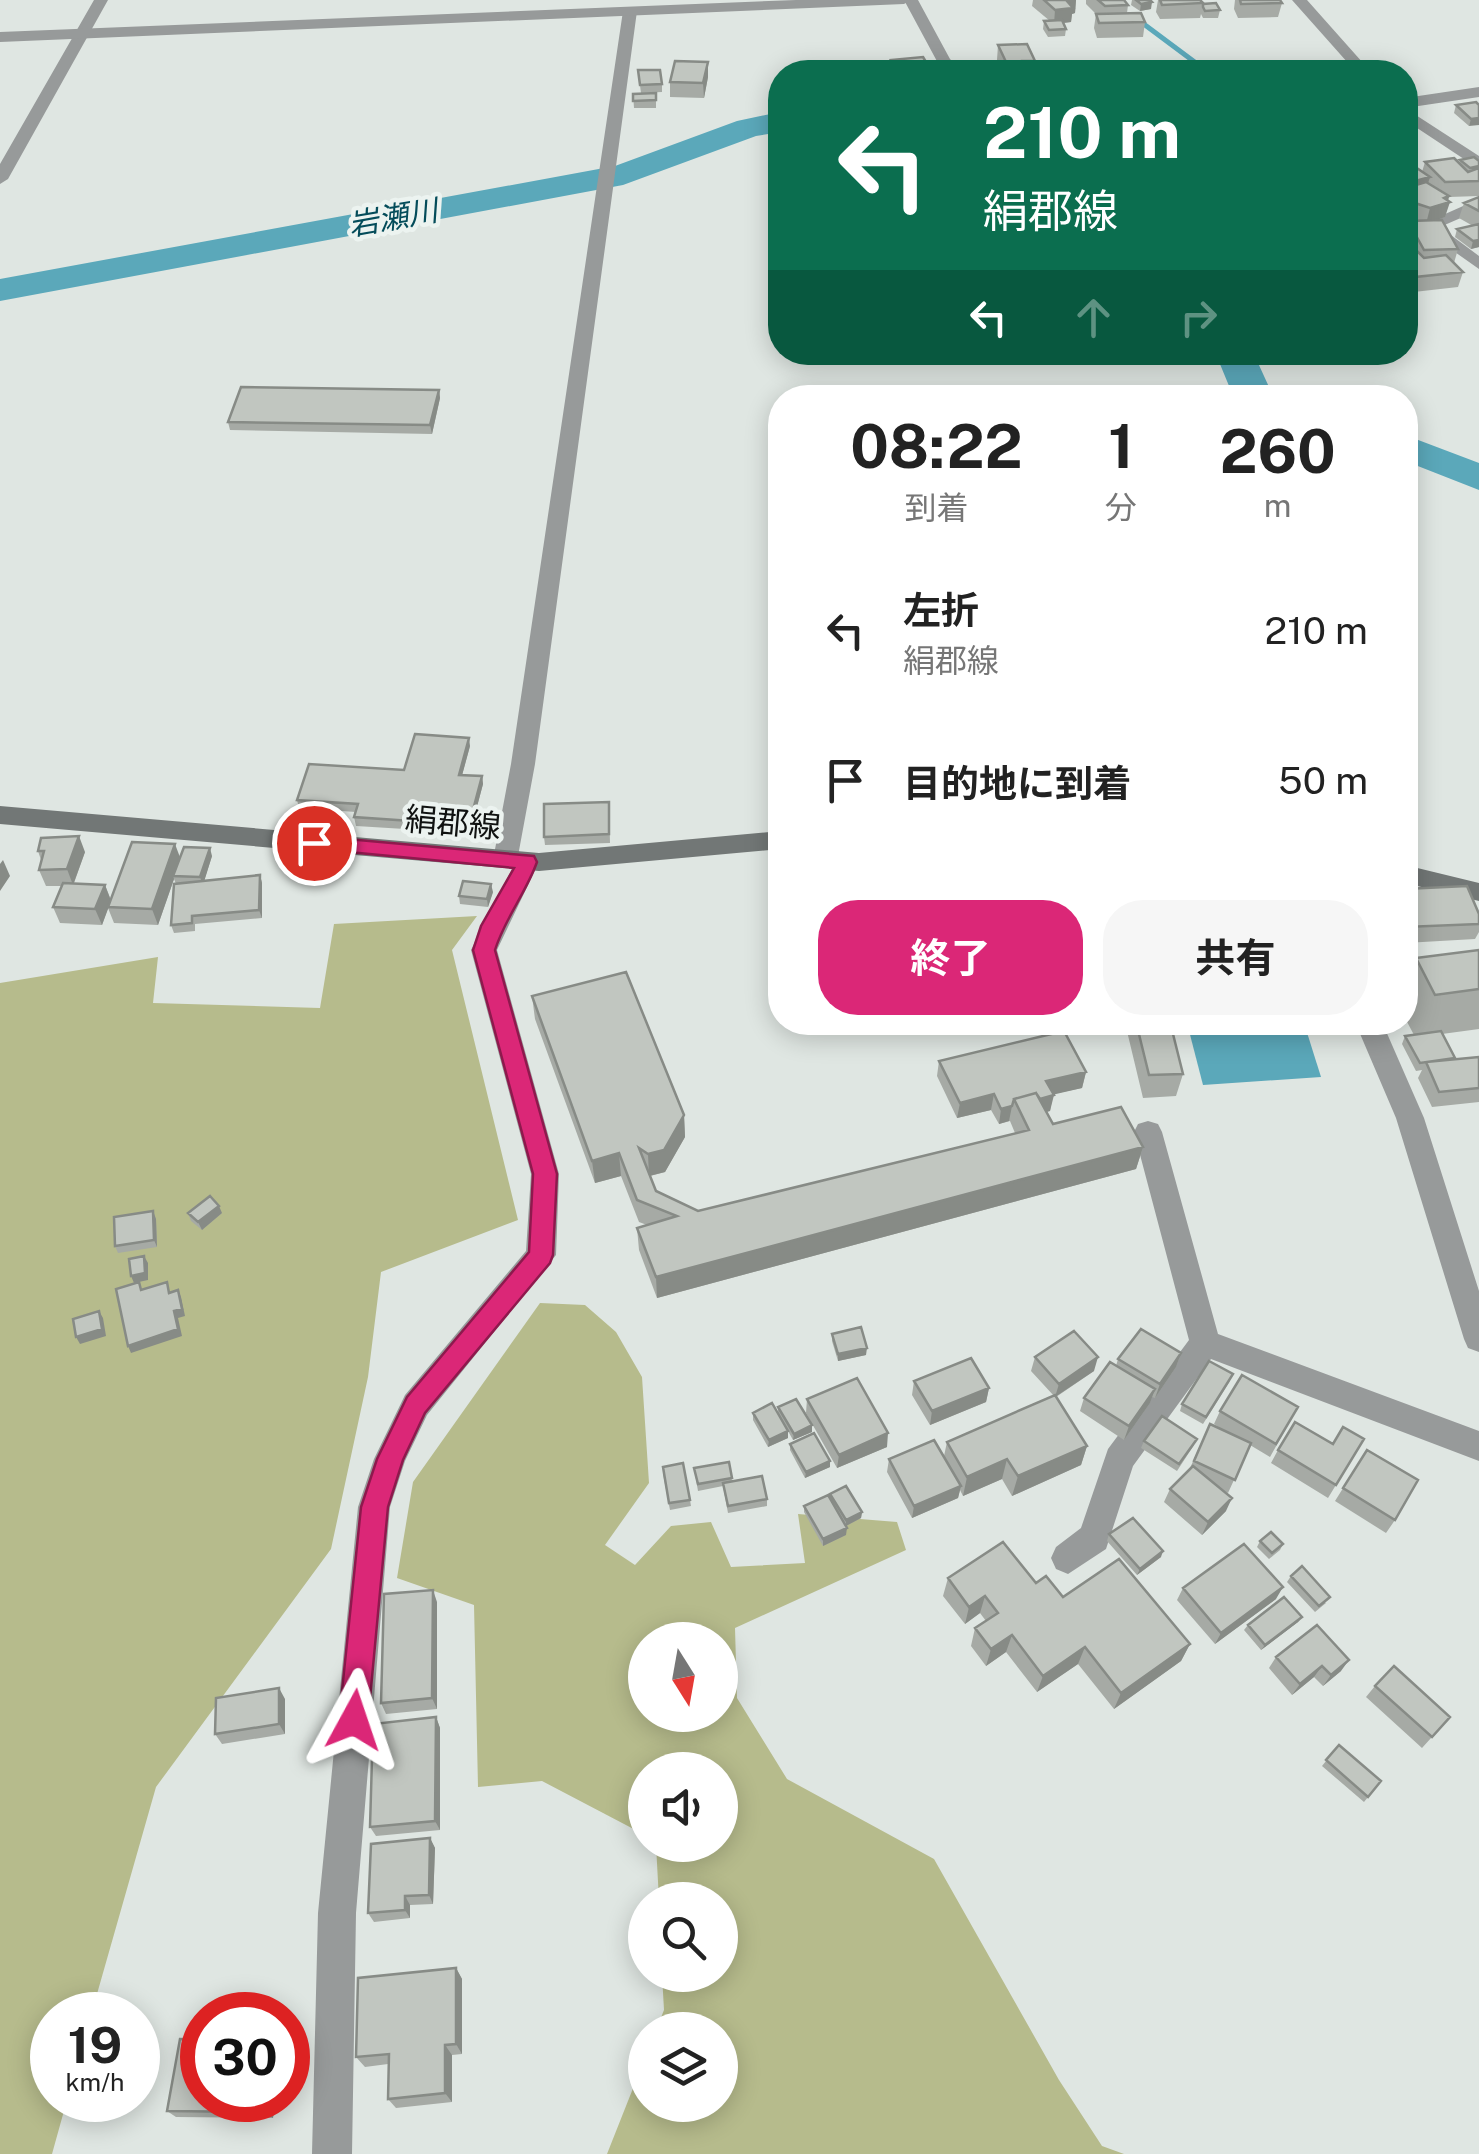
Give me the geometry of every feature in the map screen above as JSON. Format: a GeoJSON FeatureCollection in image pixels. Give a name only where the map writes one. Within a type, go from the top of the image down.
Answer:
{"type":"FeatureCollection","features":[{"type":"Feature","properties":{"kind":"main road","name":"絹郡線"},"geometry":{"type":"LineString","coordinates":[[0,815],[516,861],[566,862],[768,841]]}},
{"type":"Feature","properties":{"kind":"main road"},"geometry":{"type":"LineString","coordinates":[[1418,877],[1479,892]]}},
{"type":"Feature","properties":{"kind":"street"},"geometry":{"type":"LineString","coordinates":[[0,178],[101,0]]}},
{"type":"Feature","properties":{"kind":"street"},"geometry":{"type":"LineString","coordinates":[[0,36],[907,0],[943,60]]}},
{"type":"Feature","properties":{"kind":"street"},"geometry":{"type":"LineString","coordinates":[[1300,0],[1353,60]]}},
{"type":"Feature","properties":{"kind":"street"},"geometry":{"type":"LineString","coordinates":[[332,2154],[336,1914],[374,1507],[390,1459],[416,1405],[541,1255],[545,1174],[484,950],[492,926],[518,885],[516,861],[528,731],[630,11]]}},
{"type":"Feature","properties":{"kind":"street"},"geometry":{"type":"LineString","coordinates":[[1418,100],[1479,92]]}},
{"type":"Feature","properties":{"kind":"street"},"geometry":{"type":"LineString","coordinates":[[1418,122],[1479,164]]}},
{"type":"Feature","properties":{"kind":"street"},"geometry":{"type":"LineString","coordinates":[[1418,227],[1479,204]]}},
{"type":"Feature","properties":{"kind":"street"},"geometry":{"type":"LineString","coordinates":[[1427,226],[1479,264]]}},
{"type":"Feature","properties":{"kind":"street"},"geometry":{"type":"LineString","coordinates":[[1374,1035],[1410,1118],[1479,1339]]}},
{"type":"Feature","properties":{"kind":"street"},"geometry":{"type":"LineString","coordinates":[[1148,1132],[1206,1342]]}},
{"type":"Feature","properties":{"kind":"street"},"geometry":{"type":"LineString","coordinates":[[1206,1342],[1479,1446]]}},
{"type":"Feature","properties":{"kind":"street"},"geometry":{"type":"LineString","coordinates":[[1068,1558],[1094,1538],[1120,1460],[1206,1342]]}},
{"type":"Feature","properties":{"kind":"green space"},"geometry":{"type":"Polygon","coordinates":[[[477,916],[452,950],[518,1220],[381,1272],[368,1377],[331,1549],[156,1787],[98,1992],[30,1992],[30,2122],[61,2122],[52,2154],[0,2154],[0,983],[158,957],[153,1003],[320,1008],[334,924],[477,916]]]}},
{"type":"Feature","properties":{"kind":"green space"},"geometry":{"type":"Polygon","coordinates":[[[540,1303],[585,1305],[616,1332],[642,1377],[649,1483],[605,1545],[635,1565],[671,1526],[711,1522],[731,1567],[805,1563],[798,1514],[897,1522],[906,1550],[738,1627],[738,1622],[628,1622],[628,1732],[738,1732],[738,1700],[787,1779],[934,1859],[1059,2080],[1102,2146],[1124,2154],[607,2154],[628,2101],[628,2122],[738,2122],[738,2012],[663,2012],[663,1992],[738,1992],[738,1882],[658,1882],[657,1862],[738,1862],[738,1752],[628,1752],[628,1826],[542,1781],[478,1787],[474,1605],[397,1578],[413,1482],[540,1303]]]}},
{"type":"Feature","properties":{"kind":"water"},"geometry":{"type":"Polygon","coordinates":[[[1190,1035],[1308,1035],[1321,1077],[1203,1085],[1190,1035]]]}},
{"type":"Feature","properties":{"kind":"building"},"geometry":{"type":"Polygon","coordinates":[[[1044,0],[1066,0],[1073,8],[1055,10],[1044,0]]]}},
{"type":"Feature","properties":{"kind":"building"},"geometry":{"type":"Polygon","coordinates":[[[1098,0],[1124,0],[1128,5],[1105,6],[1098,0]]]}},
{"type":"Feature","properties":{"kind":"building"},"geometry":{"type":"Polygon","coordinates":[[[1160,0],[1200,0],[1203,3],[1162,5],[1160,0]]]}},
{"type":"Feature","properties":{"kind":"building"},"geometry":{"type":"Polygon","coordinates":[[[1240,0],[1280,0],[1282,3],[1241,4],[1240,0]]]}},
{"type":"Feature","properties":{"kind":"building"},"geometry":{"type":"Polygon","coordinates":[[[1216,3],[1220,10],[1205,11],[1203,7],[1203,4],[1216,3]]]}},
{"type":"Feature","properties":{"kind":"building"},"geometry":{"type":"Polygon","coordinates":[[[1141,13],[1145,22],[1099,23],[1096,14],[1141,13]]]}},
{"type":"Feature","properties":{"kind":"building"},"geometry":{"type":"Polygon","coordinates":[[[1062,20],[1066,29],[1049,30],[1044,21],[1062,20]]]}},
{"type":"Feature","properties":{"kind":"building"},"geometry":{"type":"Polygon","coordinates":[[[1027,44],[1035,60],[1005,60],[998,45],[1027,44]]]}},
{"type":"Feature","properties":{"kind":"building"},"geometry":{"type":"Polygon","coordinates":[[[675,61],[708,62],[703,83],[670,82],[675,61]]]}},
{"type":"Feature","properties":{"kind":"building"},"geometry":{"type":"Polygon","coordinates":[[[638,70],[660,70],[662,84],[640,85],[638,70]]]}},
{"type":"Feature","properties":{"kind":"building"},"geometry":{"type":"Polygon","coordinates":[[[656,93],[656,100],[633,101],[633,94],[656,93]]]}},
{"type":"Feature","properties":{"kind":"building"},"geometry":{"type":"Polygon","coordinates":[[[1476,102],[1479,118],[1471,119],[1456,105],[1476,102]]]}},
{"type":"Feature","properties":{"kind":"building"},"geometry":{"type":"Polygon","coordinates":[[[1474,157],[1479,166],[1470,168],[1460,160],[1474,157]]]}},
{"type":"Feature","properties":{"kind":"building"},"geometry":{"type":"Polygon","coordinates":[[[1454,158],[1468,172],[1479,168],[1479,181],[1445,182],[1425,162],[1454,158]]]}},
{"type":"Feature","properties":{"kind":"building"},"geometry":{"type":"Polygon","coordinates":[[[1418,169],[1430,177],[1418,180],[1418,169]]]}},
{"type":"Feature","properties":{"kind":"building"},"geometry":{"type":"Polygon","coordinates":[[[1426,182],[1449,196],[1444,198],[1450,202],[1430,208],[1418,204],[1418,184],[1426,182]]]}},
{"type":"Feature","properties":{"kind":"building"},"geometry":{"type":"Polygon","coordinates":[[[1479,197],[1479,211],[1464,203],[1479,197]]]}},
{"type":"Feature","properties":{"kind":"building"},"geometry":{"type":"Polygon","coordinates":[[[1442,220],[1458,249],[1424,250],[1418,239],[1418,221],[1442,220]]]}},
{"type":"Feature","properties":{"kind":"building"},"geometry":{"type":"Polygon","coordinates":[[[1479,224],[1479,240],[1473,241],[1457,229],[1479,224]]]}},
{"type":"Feature","properties":{"kind":"building"},"geometry":{"type":"Polygon","coordinates":[[[1418,252],[1424,258],[1446,255],[1463,272],[1418,277],[1418,252]]]}},
{"type":"Feature","properties":{"kind":"building"},"geometry":{"type":"Polygon","coordinates":[[[241,387],[439,390],[430,425],[228,422],[241,387]]]}},
{"type":"Feature","properties":{"kind":"building"},"geometry":{"type":"Polygon","coordinates":[[[415,734],[469,738],[459,775],[482,776],[469,825],[354,817],[358,804],[297,800],[309,764],[404,770],[415,734]]]}},
{"type":"Feature","properties":{"kind":"building"},"geometry":{"type":"Polygon","coordinates":[[[609,802],[609,834],[544,837],[544,804],[609,802]]]}},
{"type":"Feature","properties":{"kind":"building"},"geometry":{"type":"Polygon","coordinates":[[[79,836],[67,869],[39,870],[44,851],[38,851],[41,838],[79,836]]]}},
{"type":"Feature","properties":{"kind":"building"},"geometry":{"type":"Polygon","coordinates":[[[132,842],[175,844],[152,909],[108,907],[132,842]]]}},
{"type":"Feature","properties":{"kind":"building"},"geometry":{"type":"Polygon","coordinates":[[[184,847],[210,848],[200,877],[173,876],[184,847]]]}},
{"type":"Feature","properties":{"kind":"building"},"geometry":{"type":"Polygon","coordinates":[[[260,875],[259,910],[192,916],[192,923],[171,925],[174,884],[260,875]]]}},
{"type":"Feature","properties":{"kind":"building"},"geometry":{"type":"Polygon","coordinates":[[[463,881],[491,884],[487,899],[459,896],[463,881]]]}},
{"type":"Feature","properties":{"kind":"building"},"geometry":{"type":"Polygon","coordinates":[[[63,883],[105,885],[95,909],[53,907],[63,883]]]}},
{"type":"Feature","properties":{"kind":"building"},"geometry":{"type":"Polygon","coordinates":[[[1467,886],[1479,914],[1479,924],[1418,926],[1418,888],[1467,886]]]}},
{"type":"Feature","properties":{"kind":"building"},"geometry":{"type":"Polygon","coordinates":[[[1479,950],[1479,989],[1435,995],[1418,958],[1479,950]]]}},
{"type":"Feature","properties":{"kind":"building"},"geometry":{"type":"Polygon","coordinates":[[[626,972],[684,1115],[664,1150],[648,1154],[639,1148],[656,1191],[698,1211],[1029,1130],[1014,1099],[1036,1093],[1053,1124],[1121,1107],[1143,1147],[656,1277],[637,1228],[677,1216],[637,1200],[619,1153],[592,1161],[532,996],[626,972]]]}},
{"type":"Feature","properties":{"kind":"building"},"geometry":{"type":"Polygon","coordinates":[[[1441,1031],[1455,1058],[1420,1063],[1405,1036],[1441,1031]]]}},
{"type":"Feature","properties":{"kind":"building"},"geometry":{"type":"Polygon","coordinates":[[[1047,1035],[1066,1035],[1086,1072],[1046,1081],[1054,1095],[1040,1099],[1036,1093],[1014,1099],[1012,1106],[1001,1109],[994,1094],[960,1103],[939,1061],[1047,1035]]]}},
{"type":"Feature","properties":{"kind":"building"},"geometry":{"type":"Polygon","coordinates":[[[1139,1035],[1173,1035],[1183,1074],[1149,1075],[1139,1035]]]}},
{"type":"Feature","properties":{"kind":"building"},"geometry":{"type":"Polygon","coordinates":[[[1479,1057],[1479,1088],[1439,1092],[1426,1062],[1479,1057]]]}},
{"type":"Feature","properties":{"kind":"building"},"geometry":{"type":"Polygon","coordinates":[[[210,1196],[219,1206],[198,1222],[188,1213],[210,1196]]]}},
{"type":"Feature","properties":{"kind":"building"},"geometry":{"type":"Polygon","coordinates":[[[153,1211],[154,1240],[115,1246],[114,1217],[153,1211]]]}},
{"type":"Feature","properties":{"kind":"building"},"geometry":{"type":"Polygon","coordinates":[[[144,1256],[145,1273],[131,1276],[129,1259],[144,1256]]]}},
{"type":"Feature","properties":{"kind":"building"},"geometry":{"type":"Polygon","coordinates":[[[139,1282],[141,1290],[167,1282],[169,1293],[178,1290],[182,1309],[174,1311],[178,1329],[128,1346],[116,1289],[139,1282]]]}},
{"type":"Feature","properties":{"kind":"building"},"geometry":{"type":"Polygon","coordinates":[[[99,1311],[102,1329],[76,1337],[73,1319],[99,1311]]]}},
{"type":"Feature","properties":{"kind":"building"},"geometry":{"type":"Polygon","coordinates":[[[861,1327],[867,1348],[838,1354],[832,1334],[861,1327]]]}},
{"type":"Feature","properties":{"kind":"building"},"geometry":{"type":"Polygon","coordinates":[[[1141,1329],[1181,1353],[1160,1384],[1118,1359],[1141,1329]]]}},
{"type":"Feature","properties":{"kind":"building"},"geometry":{"type":"Polygon","coordinates":[[[1074,1331],[1098,1357],[1059,1384],[1035,1357],[1074,1331]]]}},
{"type":"Feature","properties":{"kind":"building"},"geometry":{"type":"Polygon","coordinates":[[[971,1358],[989,1388],[932,1411],[914,1381],[971,1358]]]}},
{"type":"Feature","properties":{"kind":"building"},"geometry":{"type":"Polygon","coordinates":[[[1209,1361],[1233,1374],[1206,1417],[1182,1404],[1209,1361]]]}},
{"type":"Feature","properties":{"kind":"building"},"geometry":{"type":"Polygon","coordinates":[[[1110,1362],[1155,1389],[1129,1426],[1084,1398],[1110,1362]]]}},
{"type":"Feature","properties":{"kind":"building"},"geometry":{"type":"Polygon","coordinates":[[[1242,1375],[1298,1407],[1276,1444],[1220,1411],[1242,1375]]]}},
{"type":"Feature","properties":{"kind":"building"},"geometry":{"type":"Polygon","coordinates":[[[857,1378],[888,1433],[839,1455],[807,1399],[857,1378]]]}},
{"type":"Feature","properties":{"kind":"building"},"geometry":{"type":"Polygon","coordinates":[[[1055,1395],[1087,1446],[1018,1476],[1007,1459],[967,1477],[947,1442],[1055,1395]]]}},
{"type":"Feature","properties":{"kind":"building"},"geometry":{"type":"Polygon","coordinates":[[[796,1399],[812,1425],[794,1434],[778,1407],[796,1399]]]}},
{"type":"Feature","properties":{"kind":"building"},"geometry":{"type":"Polygon","coordinates":[[[772,1403],[788,1431],[769,1440],[753,1413],[772,1403]]]}},
{"type":"Feature","properties":{"kind":"building"},"geometry":{"type":"Polygon","coordinates":[[[1162,1416],[1197,1439],[1179,1464],[1144,1441],[1162,1416]]]}},
{"type":"Feature","properties":{"kind":"building"},"geometry":{"type":"Polygon","coordinates":[[[1295,1422],[1333,1444],[1343,1427],[1364,1439],[1336,1485],[1278,1450],[1295,1422]]]}},
{"type":"Feature","properties":{"kind":"building"},"geometry":{"type":"Polygon","coordinates":[[[1210,1424],[1251,1443],[1235,1480],[1194,1461],[1210,1424]]]}},
{"type":"Feature","properties":{"kind":"building"},"geometry":{"type":"Polygon","coordinates":[[[814,1433],[830,1461],[806,1472],[790,1444],[814,1433]]]}},
{"type":"Feature","properties":{"kind":"building"},"geometry":{"type":"Polygon","coordinates":[[[934,1440],[961,1486],[914,1506],[889,1459],[934,1440]]]}},
{"type":"Feature","properties":{"kind":"building"},"geometry":{"type":"Polygon","coordinates":[[[1367,1450],[1418,1480],[1395,1520],[1343,1488],[1367,1450]]]}},
{"type":"Feature","properties":{"kind":"building"},"geometry":{"type":"Polygon","coordinates":[[[729,1462],[732,1478],[698,1484],[694,1468],[729,1462]]]}},
{"type":"Feature","properties":{"kind":"building"},"geometry":{"type":"Polygon","coordinates":[[[683,1463],[690,1500],[669,1503],[663,1467],[683,1463]]]}},
{"type":"Feature","properties":{"kind":"building"},"geometry":{"type":"Polygon","coordinates":[[[1193,1466],[1232,1498],[1208,1522],[1170,1489],[1193,1466]]]}},
{"type":"Feature","properties":{"kind":"building"},"geometry":{"type":"Polygon","coordinates":[[[762,1476],[767,1499],[728,1506],[723,1483],[762,1476]]]}},
{"type":"Feature","properties":{"kind":"building"},"geometry":{"type":"Polygon","coordinates":[[[846,1486],[862,1512],[846,1520],[830,1494],[846,1486]]]}},
{"type":"Feature","properties":{"kind":"building"},"geometry":{"type":"Polygon","coordinates":[[[828,1495],[847,1528],[823,1539],[804,1506],[828,1495]]]}},
{"type":"Feature","properties":{"kind":"building"},"geometry":{"type":"Polygon","coordinates":[[[1133,1518],[1163,1551],[1140,1569],[1109,1534],[1133,1518]]]}},
{"type":"Feature","properties":{"kind":"building"},"geometry":{"type":"Polygon","coordinates":[[[1271,1532],[1283,1544],[1272,1553],[1260,1541],[1271,1532]]]}},
{"type":"Feature","properties":{"kind":"building"},"geometry":{"type":"Polygon","coordinates":[[[1003,1542],[1036,1583],[1046,1576],[1063,1597],[1119,1559],[1190,1644],[1121,1693],[1085,1647],[1043,1676],[1012,1635],[991,1649],[975,1628],[998,1613],[985,1596],[969,1607],[948,1578],[1003,1542]]]}},
{"type":"Feature","properties":{"kind":"building"},"geometry":{"type":"Polygon","coordinates":[[[1244,1544],[1283,1587],[1221,1633],[1183,1588],[1244,1544]]]}},
{"type":"Feature","properties":{"kind":"building"},"geometry":{"type":"Polygon","coordinates":[[[1302,1566],[1330,1597],[1319,1606],[1291,1576],[1302,1566]]]}},
{"type":"Feature","properties":{"kind":"building"},"geometry":{"type":"Polygon","coordinates":[[[433,1590],[432,1698],[381,1703],[384,1594],[433,1590]]]}},
{"type":"Feature","properties":{"kind":"building"},"geometry":{"type":"Polygon","coordinates":[[[1284,1597],[1302,1617],[1265,1645],[1248,1625],[1284,1597]]]}},
{"type":"Feature","properties":{"kind":"building"},"geometry":{"type":"Polygon","coordinates":[[[1317,1625],[1349,1660],[1331,1675],[1322,1666],[1300,1684],[1276,1657],[1317,1625]]]}},
{"type":"Feature","properties":{"kind":"building"},"geometry":{"type":"Polygon","coordinates":[[[1394,1666],[1450,1717],[1432,1737],[1375,1686],[1394,1666]]]}},
{"type":"Feature","properties":{"kind":"building"},"geometry":{"type":"Polygon","coordinates":[[[279,1688],[279,1724],[215,1734],[216,1698],[279,1688]]]}},
{"type":"Feature","properties":{"kind":"building"},"geometry":{"type":"Polygon","coordinates":[[[436,1717],[435,1821],[370,1827],[373,1724],[436,1717]]]}},
{"type":"Feature","properties":{"kind":"building"},"geometry":{"type":"Polygon","coordinates":[[[1339,1745],[1381,1781],[1368,1797],[1326,1760],[1339,1745]]]}},
{"type":"Feature","properties":{"kind":"building"},"geometry":{"type":"Polygon","coordinates":[[[430,1838],[429,1895],[405,1896],[405,1910],[368,1913],[371,1844],[430,1838]]]}},
{"type":"Feature","properties":{"kind":"building"},"geometry":{"type":"Polygon","coordinates":[[[456,1968],[456,2044],[445,2045],[445,2093],[388,2099],[389,2054],[356,2057],[358,1978],[456,1968]]]}},
{"type":"Feature","properties":{"kind":"building"},"geometry":{"type":"Polygon","coordinates":[[[180,2039],[180,2111],[167,2111],[180,2039]]]}},
{"type":"Feature","properties":{"kind":"waterway"},"geometry":{"type":"LineString","coordinates":[[1137,19],[1192,60]]}},
{"type":"Feature","properties":{"kind":"waterway","name":"岩瀬川"},"geometry":{"type":"LineString","coordinates":[[0,290],[623,175],[748,128],[768,124]]}},
{"type":"Feature","properties":{"kind":"waterway","name":"岩瀬川"},"geometry":{"type":"LineString","coordinates":[[1239,365],[1246,385]]}},
{"type":"Feature","properties":{"kind":"waterway","name":"岩瀬川"},"geometry":{"type":"LineString","coordinates":[[1418,452],[1479,478]]}},
{"type":"Feature","properties":{"kind":"route"},"geometry":{"type":"LineString","coordinates":[[314,843],[527,862],[518,885],[492,926],[484,950],[545,1174],[541,1255],[416,1405],[390,1459],[374,1507],[354,1720]]}}]}
